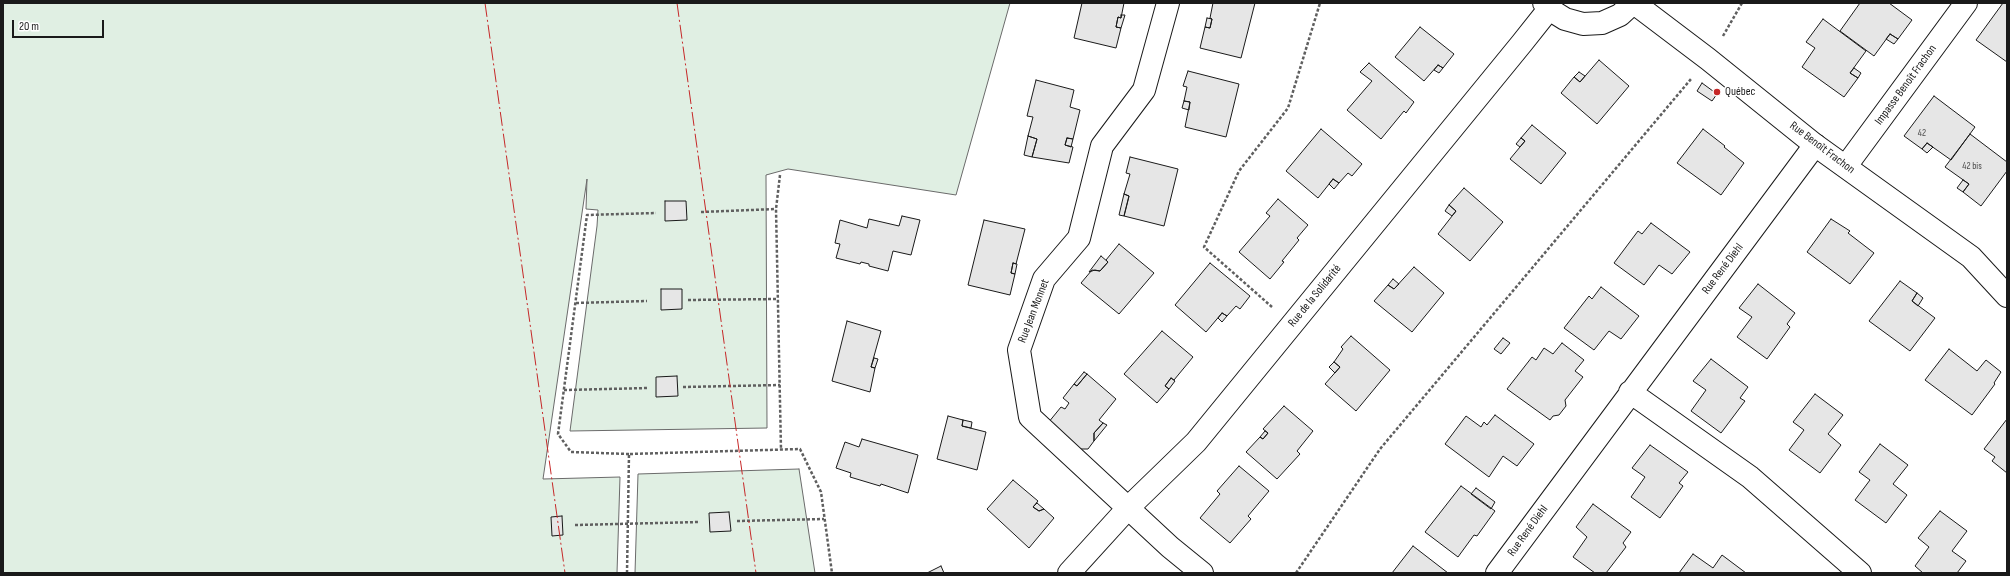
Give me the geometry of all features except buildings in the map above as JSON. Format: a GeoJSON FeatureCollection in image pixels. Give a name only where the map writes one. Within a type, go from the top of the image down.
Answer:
{"type":"FeatureCollection","features":[{"type":"Feature","properties":{"kind":"street","name":"Rue Jean Monnet"},"geometry":{"type":"LineString","coordinates":[[1168,3],[1144,90],[1102,146],[1079,238],[1044,279],[1019,350],[1030,417],[1130,507],[1170,547],[1202,573]]}},
{"type":"Feature","properties":{"kind":"street"},"geometry":{"type":"LineString","coordinates":[[1546,6],[1565,19],[1583,24],[1602,23],[1620,15],[1634,3]]}},
{"type":"Feature","properties":{"kind":"street","name":"Rue Benoît Frachon"},"geometry":{"type":"LineString","coordinates":[[1634,3],[1708,59],[1815,145],[1971,257],[2007,296]]}},
{"type":"Feature","properties":{"kind":"street","name":"Impasse Benoît Frachon"},"geometry":{"type":"LineString","coordinates":[[1846,166],[1966,3]]}},
{"type":"Feature","properties":{"kind":"street","name":"Rue de la Solidarité"},"geometry":{"type":"LineString","coordinates":[[1069,573],[1130,507],[1196,442],[1512,55],[1546,6]]}},
{"type":"Feature","properties":{"kind":"street","name":"Rue René Diehl"},"geometry":{"type":"LineString","coordinates":[[1497,573],[1815,145]]}},
{"type":"Feature","properties":{"kind":"street"},"geometry":{"type":"LineString","coordinates":[[1630,392],[1750,477],[1860,573]]}},
{"type":"Feature","properties":{"kind":"path"},"geometry":{"type":"LineString","coordinates":[[1292,324],[1204,248],[1239,171],[1288,108],[1320,3]]}},
{"type":"Feature","properties":{"kind":"path"},"geometry":{"type":"LineString","coordinates":[[1719,41],[1742,3]]}},
{"type":"Feature","properties":{"kind":"path"},"geometry":{"type":"LineString","coordinates":[[1296,573],[1380,449],[1694,76]]}},
{"type":"Feature","properties":{"kind":"path"},"geometry":{"type":"LineString","coordinates":[[780,175],[776,209],[781,450]]}},
{"type":"Feature","properties":{"kind":"path"},"geometry":{"type":"LineString","coordinates":[[701,212],[776,209]]}},
{"type":"Feature","properties":{"kind":"path"},"geometry":{"type":"LineString","coordinates":[[656,213],[587,215],[558,434],[571,452],[629,454],[800,449],[821,492],[832,573]]}},
{"type":"Feature","properties":{"kind":"path"},"geometry":{"type":"LineString","coordinates":[[688,300],[778,299]]}},
{"type":"Feature","properties":{"kind":"path"},"geometry":{"type":"LineString","coordinates":[[576,302],[647,302]]}},
{"type":"Feature","properties":{"kind":"path"},"geometry":{"type":"LineString","coordinates":[[683,387],[780,385]]}},
{"type":"Feature","properties":{"kind":"path"},"geometry":{"type":"LineString","coordinates":[[564,390],[649,388]]}},
{"type":"Feature","properties":{"kind":"path"},"geometry":{"type":"LineString","coordinates":[[627,573],[629,454]]}},
{"type":"Feature","properties":{"kind":"path"},"geometry":{"type":"LineString","coordinates":[[737,521],[824,519]]}},
{"type":"Feature","properties":{"kind":"path"},"geometry":{"type":"LineString","coordinates":[[575,525],[700,522]]}},
{"type":"Feature","properties":{"kind":"green space"},"geometry":{"type":"Polygon","coordinates":[[[3,3],[1010,3],[956,195],[788,169],[766,175],[767,428],[570,431],[597,226],[598,210],[586,209],[587,179],[543,479],[620,477],[617,573],[3,573],[3,3]]]}},
{"type":"Feature","properties":{"kind":"green space"},"geometry":{"type":"Polygon","coordinates":[[[799,469],[815,573],[635,573],[638,474],[799,469]]]}},
{"type":"Feature","properties":{"kind":"power"},"geometry":{"type":"LineString","coordinates":[[485,3],[565,573]]}},
{"type":"Feature","properties":{"kind":"power"},"geometry":{"type":"LineString","coordinates":[[677,3],[756,573]]}},
{"type":"Feature","properties":{"kind":"place","name":"Québec"},"geometry":{"type":"Point","coordinates":[1717,92]}}]}
